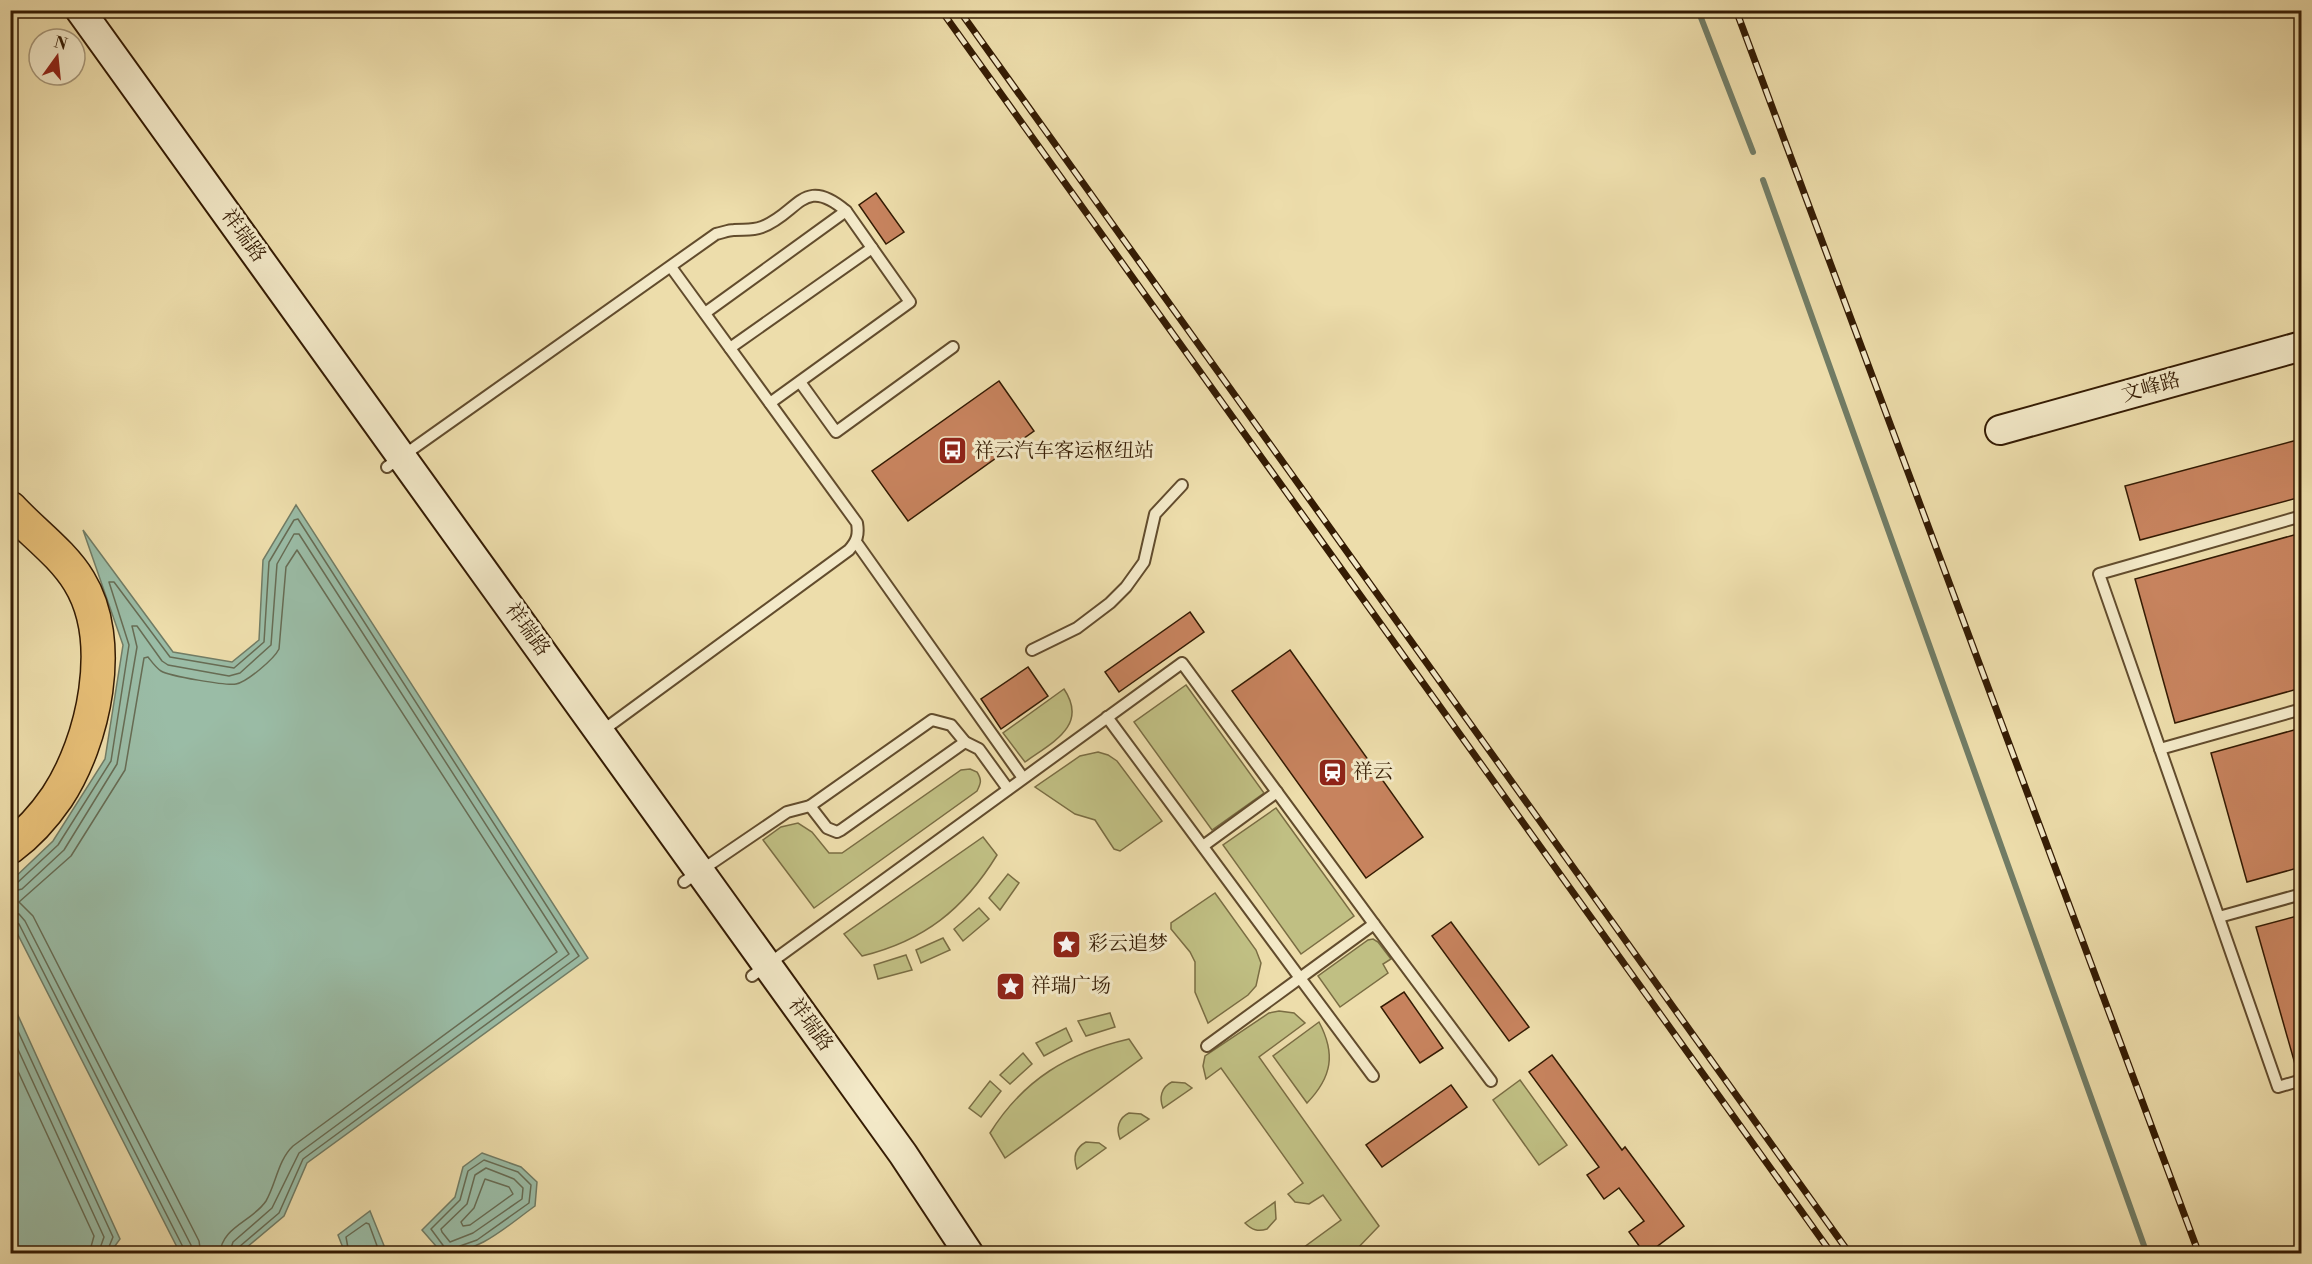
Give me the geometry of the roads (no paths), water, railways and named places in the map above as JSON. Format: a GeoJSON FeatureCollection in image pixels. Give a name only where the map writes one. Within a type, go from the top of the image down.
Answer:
{"type":"FeatureCollection","features":[{"type":"Feature","properties":{"kind":"highway"},"geometry":{"type":"LineString","coordinates":[[10,508],[79,580],[89,600],[95,622],[98,659],[90,716],[74,765],[48,810],[25,835],[10,847]]}},
{"type":"Feature","properties":{"kind":"highway"},"geometry":{"type":"LineString","coordinates":[[10,540],[41,558],[62,579],[76,604],[85,646],[81,694],[62,760],[38,802],[10,830]]}},
{"type":"Feature","properties":{"kind":"main road","name":"祥瑞路"},"geometry":{"type":"LineString","coordinates":[[60,10],[63,19],[600,732],[692,876]]}},
{"type":"Feature","properties":{"kind":"main road","name":"祥瑞路"},"geometry":{"type":"LineString","coordinates":[[80,10],[394,461],[759,971],[947,1254]]}},
{"type":"Feature","properties":{"kind":"main road","name":"文峰路"},"geometry":{"type":"LineString","coordinates":[[2000,430],[2301,346]]}},
{"type":"Feature","properties":{"kind":"main road","name":"祥瑞路"},"geometry":{"type":"LineString","coordinates":[[759,971],[909,1163],[969,1254]]}},
{"type":"Feature","properties":{"kind":"lane"},"geometry":{"type":"LineString","coordinates":[[394,461],[716,234],[764,227],[808,196],[822,196],[834,201],[846,211],[910,302],[770,403]]}},
{"type":"Feature","properties":{"kind":"lane"},"geometry":{"type":"LineString","coordinates":[[705,313],[846,211]]}},
{"type":"Feature","properties":{"kind":"lane"},"geometry":{"type":"LineString","coordinates":[[730,348],[872,248]]}},
{"type":"Feature","properties":{"kind":"lane"},"geometry":{"type":"LineString","coordinates":[[600,732],[849,550],[856,542],[859,532],[857,523],[671,267]]}},
{"type":"Feature","properties":{"kind":"lane"},"geometry":{"type":"LineString","coordinates":[[800,382],[836,432],[953,347]]}},
{"type":"Feature","properties":{"kind":"lane"},"geometry":{"type":"LineString","coordinates":[[1032,650],[1077,628],[1110,603],[1126,587],[1144,562],[1155,514],[1182,485]]}},
{"type":"Feature","properties":{"kind":"lane"},"geometry":{"type":"LineString","coordinates":[[2301,516],[2099,574],[2278,1087],[2301,1080]]}},
{"type":"Feature","properties":{"kind":"lane"},"geometry":{"type":"LineString","coordinates":[[856,542],[1023,778]]}},
{"type":"Feature","properties":{"kind":"lane"},"geometry":{"type":"LineString","coordinates":[[759,971],[1182,663],[1491,1081]]}},
{"type":"Feature","properties":{"kind":"lane"},"geometry":{"type":"LineString","coordinates":[[2160,749],[2301,709]]}},
{"type":"Feature","properties":{"kind":"lane"},"geometry":{"type":"LineString","coordinates":[[1107,717],[1373,1076]]}},
{"type":"Feature","properties":{"kind":"lane"},"geometry":{"type":"LineString","coordinates":[[692,876],[787,812],[810,806],[928,722],[937,719],[951,725],[965,742],[983,753],[1008,789]]}},
{"type":"Feature","properties":{"kind":"lane"},"geometry":{"type":"LineString","coordinates":[[810,806],[827,828],[837,832],[965,742]]}},
{"type":"Feature","properties":{"kind":"lane"},"geometry":{"type":"LineString","coordinates":[[1203,846],[1277,792]]}},
{"type":"Feature","properties":{"kind":"lane"},"geometry":{"type":"LineString","coordinates":[[2219,917],[2301,894]]}},
{"type":"Feature","properties":{"kind":"lane"},"geometry":{"type":"LineString","coordinates":[[1208,1046],[1374,924]]}},
{"type":"Feature","properties":{"kind":"water"},"geometry":{"type":"Polygon","coordinates":[[[296,505],[588,958],[307,1163],[284,1216],[240,1253],[180,1253],[11,921],[11,881],[53,841],[105,759],[123,645],[83,530],[173,652],[232,662],[259,640],[263,560],[296,505]]]}},
{"type":"Feature","properties":{"kind":"water"},"geometry":{"type":"Polygon","coordinates":[[[11,1000],[120,1239],[110,1253],[11,1253],[11,1000]]]}},
{"type":"Feature","properties":{"kind":"water"},"geometry":{"type":"Polygon","coordinates":[[[482,1153],[521,1167],[537,1182],[535,1206],[480,1244],[468,1249],[442,1253],[422,1230],[455,1197],[463,1167],[482,1153]]]}},
{"type":"Feature","properties":{"kind":"water"},"geometry":{"type":"Polygon","coordinates":[[[370,1211],[387,1253],[336,1253],[343,1248],[338,1235],[370,1211]]]}},
{"type":"Feature","properties":{"kind":"waterway"},"geometry":{"type":"LineString","coordinates":[[1698,10],[1753,152]]}},
{"type":"Feature","properties":{"kind":"waterway"},"geometry":{"type":"LineString","coordinates":[[1763,180],[2147,1254]]}},
{"type":"Feature","properties":{"kind":"railway"},"geometry":{"type":"LineString","coordinates":[[941,10],[1832,1254]]}},
{"type":"Feature","properties":{"kind":"railway"},"geometry":{"type":"LineString","coordinates":[[959,10],[1850,1254]]}},
{"type":"Feature","properties":{"kind":"railway"},"geometry":{"type":"LineString","coordinates":[[1736,10],[2199,1254]]}},
{"type":"Feature","properties":{"kind":"place","name":"祥云汽车客运枢纽站"},"geometry":{"type":"Point","coordinates":[953,451]}},
{"type":"Feature","properties":{"kind":"place","name":"祥云"},"geometry":{"type":"Point","coordinates":[1332,772]}},
{"type":"Feature","properties":{"kind":"place","name":"彩云追梦"},"geometry":{"type":"Point","coordinates":[1067,944]}},
{"type":"Feature","properties":{"kind":"place","name":"祥瑞广场"},"geometry":{"type":"Point","coordinates":[1010,986]}}]}
